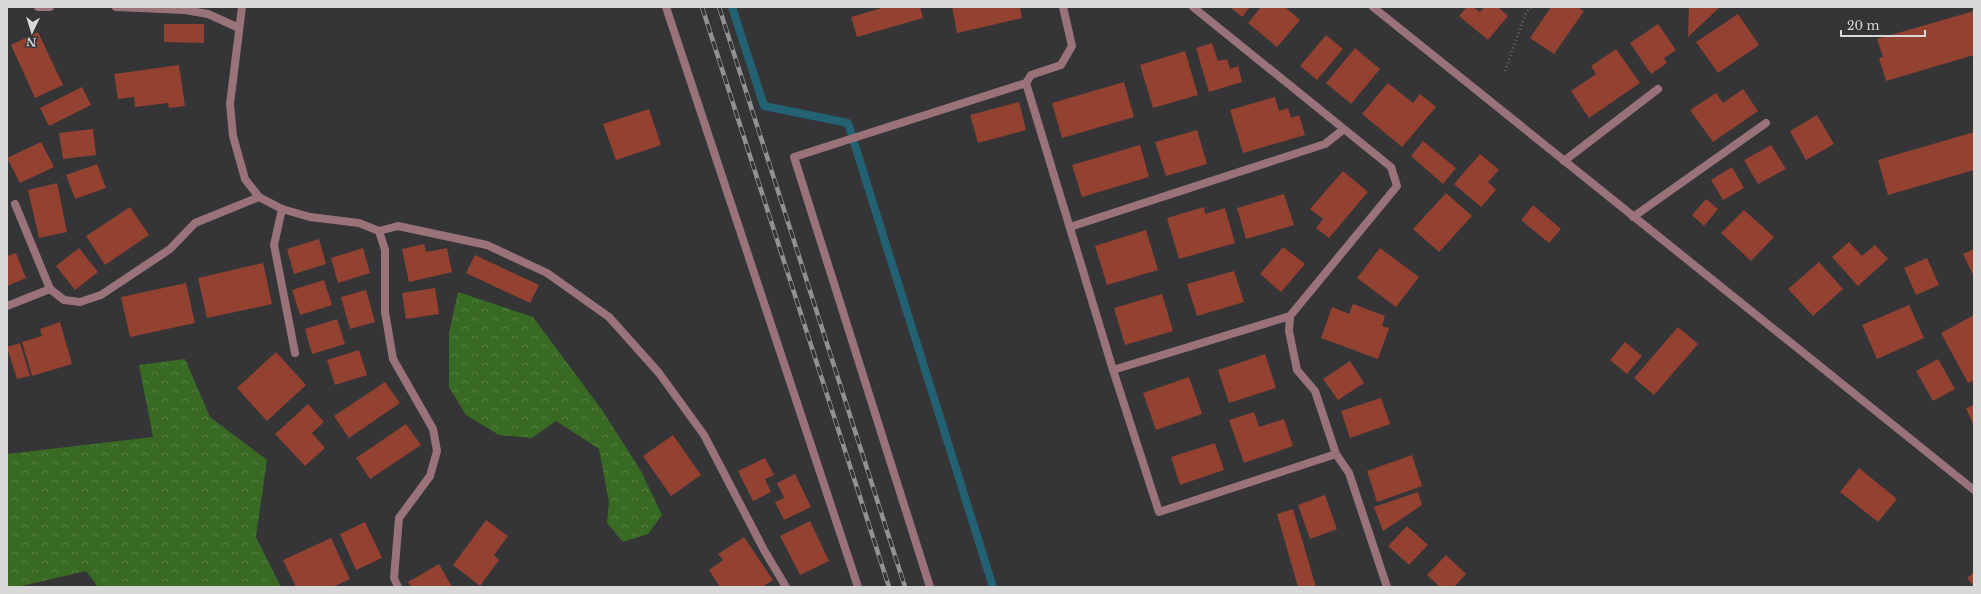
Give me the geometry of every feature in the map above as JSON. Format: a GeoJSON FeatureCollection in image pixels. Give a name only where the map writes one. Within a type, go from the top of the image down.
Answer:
{"type":"FeatureCollection","features":[{"type":"Feature","properties":{"kind":"street"},"geometry":{"type":"LineString","coordinates":[[38,7],[50,7]]}},
{"type":"Feature","properties":{"kind":"street"},"geometry":{"type":"LineString","coordinates":[[116,7],[186,10],[208,14],[239,28]]}},
{"type":"Feature","properties":{"kind":"street"},"geometry":{"type":"LineString","coordinates":[[242,7],[230,104],[233,136],[245,179],[258,197],[282,209],[310,217],[359,223],[379,231],[398,226],[487,245],[547,273],[608,317],[659,373],[704,435],[764,550],[786,587]]}},
{"type":"Feature","properties":{"kind":"street"},"geometry":{"type":"LineString","coordinates":[[666,7],[858,587]]}},
{"type":"Feature","properties":{"kind":"street"},"geometry":{"type":"LineString","coordinates":[[930,587],[794,157],[1026,83],[1031,75],[1061,65],[1072,46],[1063,7]]}},
{"type":"Feature","properties":{"kind":"street"},"geometry":{"type":"LineString","coordinates":[[1113,370],[1290,316],[1397,186],[1391,167],[1193,7]]}},
{"type":"Feature","properties":{"kind":"street"},"geometry":{"type":"LineString","coordinates":[[1373,7],[1974,490]]}},
{"type":"Feature","properties":{"kind":"street"},"geometry":{"type":"LineString","coordinates":[[1026,83],[1113,370],[1159,512],[1336,454]]}},
{"type":"Feature","properties":{"kind":"street"},"geometry":{"type":"LineString","coordinates":[[1564,161],[1658,89]]}},
{"type":"Feature","properties":{"kind":"street"},"geometry":{"type":"LineString","coordinates":[[1633,216],[1766,123]]}},
{"type":"Feature","properties":{"kind":"street"},"geometry":{"type":"LineString","coordinates":[[1070,227],[1325,144],[1344,129]]}},
{"type":"Feature","properties":{"kind":"street"},"geometry":{"type":"LineString","coordinates":[[15,204],[50,289],[64,300],[80,302],[101,295],[170,249],[195,223],[258,197]]}},
{"type":"Feature","properties":{"kind":"street"},"geometry":{"type":"LineString","coordinates":[[282,209],[274,245],[295,353]]}},
{"type":"Feature","properties":{"kind":"street"},"geometry":{"type":"LineString","coordinates":[[379,231],[385,250],[385,312],[393,359],[434,429],[437,452],[430,476],[399,518],[394,578],[398,587]]}},
{"type":"Feature","properties":{"kind":"street"},"geometry":{"type":"LineString","coordinates":[[7,306],[50,289]]}},
{"type":"Feature","properties":{"kind":"street"},"geometry":{"type":"LineString","coordinates":[[1290,316],[1289,331],[1297,370],[1315,391],[1336,454],[1349,473],[1387,587]]}},
{"type":"Feature","properties":{"kind":"path"},"geometry":{"type":"LineString","coordinates":[[1505,71],[1525,15],[1531,7]]}},
{"type":"Feature","properties":{"kind":"green space"},"geometry":{"type":"Polygon","coordinates":[[[458,292],[533,317],[602,410],[641,471],[662,515],[648,534],[623,542],[607,523],[609,502],[599,449],[556,421],[532,438],[499,435],[466,415],[449,387],[449,333],[458,292]]]}},
{"type":"Feature","properties":{"kind":"green space"},"geometry":{"type":"Polygon","coordinates":[[[185,359],[210,417],[267,460],[256,537],[281,587],[98,587],[86,571],[17,587],[7,587],[7,454],[153,437],[139,365],[185,359]]]}},
{"type":"Feature","properties":{"kind":"building"},"geometry":{"type":"Polygon","coordinates":[[[885,7],[920,7],[923,18],[857,37],[851,17],[885,7]]]}},
{"type":"Feature","properties":{"kind":"building"},"geometry":{"type":"Polygon","coordinates":[[[952,7],[1020,7],[1022,18],[957,33],[952,7]]]}},
{"type":"Feature","properties":{"kind":"building"},"geometry":{"type":"Polygon","coordinates":[[[1230,7],[1250,7],[1242,17],[1230,7]]]}},
{"type":"Feature","properties":{"kind":"building"},"geometry":{"type":"Polygon","coordinates":[[[1261,7],[1285,7],[1300,20],[1277,47],[1248,23],[1261,7]]]}},
{"type":"Feature","properties":{"kind":"building"},"geometry":{"type":"Polygon","coordinates":[[[1467,7],[1473,7],[1480,12],[1484,7],[1498,7],[1508,16],[1488,40],[1459,16],[1467,7]]]}},
{"type":"Feature","properties":{"kind":"building"},"geometry":{"type":"Polygon","coordinates":[[[1551,7],[1577,7],[1584,11],[1554,54],[1530,38],[1551,7]]]}},
{"type":"Feature","properties":{"kind":"building"},"geometry":{"type":"Polygon","coordinates":[[[1689,7],[1720,7],[1688,37],[1689,7]]]}},
{"type":"Feature","properties":{"kind":"building"},"geometry":{"type":"Polygon","coordinates":[[[1974,11],[1974,55],[1886,81],[1879,58],[1883,57],[1877,39],[1974,11]]]}},
{"type":"Feature","properties":{"kind":"building"},"geometry":{"type":"Polygon","coordinates":[[[1738,14],[1759,45],[1718,73],[1696,42],[1738,14]]]}},
{"type":"Feature","properties":{"kind":"building"},"geometry":{"type":"Polygon","coordinates":[[[164,24],[204,24],[204,43],[164,42],[164,24]]]}},
{"type":"Feature","properties":{"kind":"building"},"geometry":{"type":"Polygon","coordinates":[[[1658,24],[1676,50],[1664,58],[1667,63],[1651,74],[1630,43],[1658,24]]]}},
{"type":"Feature","properties":{"kind":"building"},"geometry":{"type":"Polygon","coordinates":[[[38,32],[63,85],[35,98],[11,45],[38,32]]]}},
{"type":"Feature","properties":{"kind":"building"},"geometry":{"type":"Polygon","coordinates":[[[1326,35],[1343,49],[1317,80],[1300,66],[1326,35]]]}},
{"type":"Feature","properties":{"kind":"building"},"geometry":{"type":"Polygon","coordinates":[[[1212,43],[1218,61],[1227,59],[1230,69],[1238,66],[1242,82],[1209,92],[1196,48],[1212,43]]]}},
{"type":"Feature","properties":{"kind":"building"},"geometry":{"type":"Polygon","coordinates":[[[1355,48],[1380,69],[1351,104],[1326,83],[1355,48]]]}},
{"type":"Feature","properties":{"kind":"building"},"geometry":{"type":"Polygon","coordinates":[[[1616,49],[1640,83],[1589,118],[1571,91],[1596,74],[1591,66],[1616,49]]]}},
{"type":"Feature","properties":{"kind":"building"},"geometry":{"type":"Polygon","coordinates":[[[1185,51],[1198,95],[1153,108],[1140,65],[1185,51]]]}},
{"type":"Feature","properties":{"kind":"building"},"geometry":{"type":"Polygon","coordinates":[[[179,65],[185,106],[169,108],[168,103],[135,107],[134,97],[118,99],[114,74],[179,65]]]}},
{"type":"Feature","properties":{"kind":"building"},"geometry":{"type":"Polygon","coordinates":[[[1124,82],[1134,117],[1062,138],[1052,103],[1124,82]]]}},
{"type":"Feature","properties":{"kind":"building"},"geometry":{"type":"Polygon","coordinates":[[[1388,83],[1413,103],[1420,94],[1436,107],[1402,147],[1362,114],[1388,83]]]}},
{"type":"Feature","properties":{"kind":"building"},"geometry":{"type":"Polygon","coordinates":[[[82,87],[91,105],[49,126],[40,108],[82,87]]]}},
{"type":"Feature","properties":{"kind":"building"},"geometry":{"type":"Polygon","coordinates":[[[1743,89],[1758,111],[1713,142],[1690,110],[1716,93],[1723,103],[1743,89]]]}},
{"type":"Feature","properties":{"kind":"building"},"geometry":{"type":"Polygon","coordinates":[[[1275,97],[1279,111],[1288,108],[1291,118],[1299,115],[1305,135],[1243,153],[1230,110],[1275,97]]]}},
{"type":"Feature","properties":{"kind":"building"},"geometry":{"type":"Polygon","coordinates":[[[1019,102],[1026,130],[978,143],[970,115],[1019,102]]]}},
{"type":"Feature","properties":{"kind":"building"},"geometry":{"type":"Polygon","coordinates":[[[649,109],[661,145],[616,160],[603,124],[649,109]]]}},
{"type":"Feature","properties":{"kind":"building"},"geometry":{"type":"Polygon","coordinates":[[[1817,115],[1834,144],[1806,160],[1790,131],[1817,115]]]}},
{"type":"Feature","properties":{"kind":"building"},"geometry":{"type":"Polygon","coordinates":[[[93,129],[96,155],[63,159],[59,133],[93,129]]]}},
{"type":"Feature","properties":{"kind":"building"},"geometry":{"type":"Polygon","coordinates":[[[1197,130],[1207,164],[1166,176],[1155,142],[1197,130]]]}},
{"type":"Feature","properties":{"kind":"building"},"geometry":{"type":"Polygon","coordinates":[[[1974,132],[1974,170],[1888,195],[1878,160],[1974,132]]]}},
{"type":"Feature","properties":{"kind":"building"},"geometry":{"type":"Polygon","coordinates":[[[1423,141],[1456,168],[1443,184],[1411,156],[1423,141]]]}},
{"type":"Feature","properties":{"kind":"building"},"geometry":{"type":"Polygon","coordinates":[[[41,142],[54,167],[20,183],[7,158],[41,142]]]}},
{"type":"Feature","properties":{"kind":"building"},"geometry":{"type":"Polygon","coordinates":[[[1140,145],[1149,177],[1082,197],[1072,165],[1140,145]]]}},
{"type":"Feature","properties":{"kind":"building"},"geometry":{"type":"Polygon","coordinates":[[[1771,145],[1786,169],[1758,184],[1744,160],[1771,145]]]}},
{"type":"Feature","properties":{"kind":"building"},"geometry":{"type":"Polygon","coordinates":[[[1480,154],[1499,170],[1488,182],[1496,190],[1481,207],[1454,184],[1480,154]]]}},
{"type":"Feature","properties":{"kind":"building"},"geometry":{"type":"Polygon","coordinates":[[[97,164],[106,188],[75,199],[66,175],[97,164]]]}},
{"type":"Feature","properties":{"kind":"building"},"geometry":{"type":"Polygon","coordinates":[[[1732,167],[1744,188],[1723,200],[1711,180],[1732,167]]]}},
{"type":"Feature","properties":{"kind":"building"},"geometry":{"type":"Polygon","coordinates":[[[1343,171],[1368,192],[1329,238],[1316,228],[1323,219],[1310,209],[1343,171]]]}},
{"type":"Feature","properties":{"kind":"building"},"geometry":{"type":"Polygon","coordinates":[[[57,183],[67,232],[39,238],[28,190],[57,183]]]}},
{"type":"Feature","properties":{"kind":"building"},"geometry":{"type":"Polygon","coordinates":[[[1446,193],[1472,216],[1439,252],[1413,229],[1446,193]]]}},
{"type":"Feature","properties":{"kind":"building"},"geometry":{"type":"Polygon","coordinates":[[[1284,194],[1294,225],[1246,239],[1237,208],[1284,194]]]}},
{"type":"Feature","properties":{"kind":"building"},"geometry":{"type":"Polygon","coordinates":[[[1706,199],[1718,209],[1704,226],[1692,215],[1706,199]]]}},
{"type":"Feature","properties":{"kind":"building"},"geometry":{"type":"Polygon","coordinates":[[[1533,205],[1561,229],[1549,243],[1521,220],[1533,205]]]}},
{"type":"Feature","properties":{"kind":"building"},"geometry":{"type":"Polygon","coordinates":[[[130,207],[149,235],[105,265],[86,236],[130,207]]]}},
{"type":"Feature","properties":{"kind":"building"},"geometry":{"type":"Polygon","coordinates":[[[1204,207],[1205,214],[1225,208],[1235,243],[1179,259],[1167,218],[1204,207]]]}},
{"type":"Feature","properties":{"kind":"building"},"geometry":{"type":"Polygon","coordinates":[[[1744,210],[1774,237],[1751,261],[1721,233],[1744,210]]]}},
{"type":"Feature","properties":{"kind":"building"},"geometry":{"type":"Polygon","coordinates":[[[1146,230],[1158,270],[1107,285],[1095,246],[1146,230]]]}},
{"type":"Feature","properties":{"kind":"building"},"geometry":{"type":"Polygon","coordinates":[[[319,239],[326,264],[294,274],[287,249],[319,239]]]}},
{"type":"Feature","properties":{"kind":"building"},"geometry":{"type":"Polygon","coordinates":[[[1849,242],[1862,256],[1875,245],[1888,259],[1858,286],[1832,257],[1849,242]]]}},
{"type":"Feature","properties":{"kind":"building"},"geometry":{"type":"Polygon","coordinates":[[[424,244],[426,252],[447,248],[452,272],[409,282],[402,249],[424,244]]]}},
{"type":"Feature","properties":{"kind":"building"},"geometry":{"type":"Polygon","coordinates":[[[1283,247],[1305,264],[1281,292],[1260,274],[1283,247]]]}},
{"type":"Feature","properties":{"kind":"building"},"geometry":{"type":"Polygon","coordinates":[[[79,248],[98,272],[75,290],[56,266],[79,248]]]}},
{"type":"Feature","properties":{"kind":"building"},"geometry":{"type":"Polygon","coordinates":[[[363,248],[370,273],[338,283],[331,258],[363,248]]]}},
{"type":"Feature","properties":{"kind":"building"},"geometry":{"type":"Polygon","coordinates":[[[1380,248],[1419,277],[1396,307],[1357,278],[1380,248]]]}},
{"type":"Feature","properties":{"kind":"building"},"geometry":{"type":"Polygon","coordinates":[[[1974,249],[1974,277],[1963,254],[1974,249]]]}},
{"type":"Feature","properties":{"kind":"building"},"geometry":{"type":"Polygon","coordinates":[[[16,253],[26,278],[7,286],[7,256],[16,253]]]}},
{"type":"Feature","properties":{"kind":"building"},"geometry":{"type":"Polygon","coordinates":[[[475,255],[539,285],[530,303],[466,273],[475,255]]]}},
{"type":"Feature","properties":{"kind":"building"},"geometry":{"type":"Polygon","coordinates":[[[1927,258],[1939,285],[1916,295],[1904,268],[1927,258]]]}},
{"type":"Feature","properties":{"kind":"building"},"geometry":{"type":"Polygon","coordinates":[[[1819,262],[1843,289],[1813,316],[1788,289],[1819,262]]]}},
{"type":"Feature","properties":{"kind":"building"},"geometry":{"type":"Polygon","coordinates":[[[263,263],[272,304],[207,318],[198,278],[263,263]]]}},
{"type":"Feature","properties":{"kind":"building"},"geometry":{"type":"Polygon","coordinates":[[[1234,271],[1244,302],[1197,316],[1187,284],[1234,271]]]}},
{"type":"Feature","properties":{"kind":"building"},"geometry":{"type":"Polygon","coordinates":[[[324,280],[332,305],[300,315],[292,290],[324,280]]]}},
{"type":"Feature","properties":{"kind":"building"},"geometry":{"type":"Polygon","coordinates":[[[186,283],[195,323],[130,337],[121,297],[186,283]]]}},
{"type":"Feature","properties":{"kind":"building"},"geometry":{"type":"Polygon","coordinates":[[[435,288],[439,314],[406,319],[402,293],[435,288]]]}},
{"type":"Feature","properties":{"kind":"building"},"geometry":{"type":"Polygon","coordinates":[[[366,290],[375,322],[350,329],[341,297],[366,290]]]}},
{"type":"Feature","properties":{"kind":"building"},"geometry":{"type":"Polygon","coordinates":[[[1162,294],[1173,331],[1125,345],[1114,308],[1162,294]]]}},
{"type":"Feature","properties":{"kind":"building"},"geometry":{"type":"Polygon","coordinates":[[[1353,304],[1385,316],[1382,326],[1389,328],[1378,359],[1321,338],[1332,307],[1349,314],[1353,304]]]}},
{"type":"Feature","properties":{"kind":"building"},"geometry":{"type":"Polygon","coordinates":[[[1909,305],[1924,338],[1877,359],[1862,325],[1909,305]]]}},
{"type":"Feature","properties":{"kind":"building"},"geometry":{"type":"Polygon","coordinates":[[[1974,315],[1974,380],[1968,383],[1941,333],[1974,315]]]}},
{"type":"Feature","properties":{"kind":"building"},"geometry":{"type":"Polygon","coordinates":[[[337,319],[345,344],[312,354],[305,329],[337,319]]]}},
{"type":"Feature","properties":{"kind":"building"},"geometry":{"type":"Polygon","coordinates":[[[60,322],[72,364],[32,376],[22,342],[42,336],[40,329],[60,322]]]}},
{"type":"Feature","properties":{"kind":"building"},"geometry":{"type":"Polygon","coordinates":[[[1678,327],[1698,344],[1654,395],[1634,378],[1678,327]]]}},
{"type":"Feature","properties":{"kind":"building"},"geometry":{"type":"Polygon","coordinates":[[[1625,342],[1642,356],[1627,374],[1610,360],[1625,342]]]}},
{"type":"Feature","properties":{"kind":"building"},"geometry":{"type":"Polygon","coordinates":[[[20,343],[30,376],[17,379],[7,347],[20,343]]]}},
{"type":"Feature","properties":{"kind":"building"},"geometry":{"type":"Polygon","coordinates":[[[359,350],[367,375],[335,385],[327,360],[359,350]]]}},
{"type":"Feature","properties":{"kind":"building"},"geometry":{"type":"Polygon","coordinates":[[[276,352],[306,385],[267,421],[237,388],[276,352]]]}},
{"type":"Feature","properties":{"kind":"building"},"geometry":{"type":"Polygon","coordinates":[[[1265,354],[1276,388],[1229,403],[1218,370],[1265,354]]]}},
{"type":"Feature","properties":{"kind":"building"},"geometry":{"type":"Polygon","coordinates":[[[1938,359],[1955,389],[1933,401],[1916,371],[1938,359]]]}},
{"type":"Feature","properties":{"kind":"building"},"geometry":{"type":"Polygon","coordinates":[[[1350,361],[1364,383],[1338,400],[1323,379],[1350,361]]]}},
{"type":"Feature","properties":{"kind":"building"},"geometry":{"type":"Polygon","coordinates":[[[1189,377],[1202,414],[1156,430],[1143,393],[1189,377]]]}},
{"type":"Feature","properties":{"kind":"building"},"geometry":{"type":"Polygon","coordinates":[[[385,382],[400,403],[349,438],[334,416],[385,382]]]}},
{"type":"Feature","properties":{"kind":"building"},"geometry":{"type":"Polygon","coordinates":[[[1381,398],[1390,424],[1350,438],[1341,411],[1381,398]]]}},
{"type":"Feature","properties":{"kind":"building"},"geometry":{"type":"Polygon","coordinates":[[[308,404],[324,422],[312,433],[325,448],[305,466],[275,434],[308,404]]]}},
{"type":"Feature","properties":{"kind":"building"},"geometry":{"type":"Polygon","coordinates":[[[1974,405],[1974,426],[1966,408],[1974,405]]]}},
{"type":"Feature","properties":{"kind":"building"},"geometry":{"type":"Polygon","coordinates":[[[1254,412],[1259,427],[1284,419],[1293,446],[1244,463],[1229,420],[1254,412]]]}},
{"type":"Feature","properties":{"kind":"building"},"geometry":{"type":"Polygon","coordinates":[[[406,424],[421,445],[370,479],[356,458],[406,424]]]}},
{"type":"Feature","properties":{"kind":"building"},"geometry":{"type":"Polygon","coordinates":[[[673,435],[701,475],[671,496],[643,456],[673,435]]]}},
{"type":"Feature","properties":{"kind":"building"},"geometry":{"type":"Polygon","coordinates":[[[1215,443],[1224,470],[1180,485],[1171,457],[1215,443]]]}},
{"type":"Feature","properties":{"kind":"building"},"geometry":{"type":"Polygon","coordinates":[[[1412,455],[1422,486],[1377,502],[1367,471],[1412,455]]]}},
{"type":"Feature","properties":{"kind":"building"},"geometry":{"type":"Polygon","coordinates":[[[765,458],[774,475],[765,479],[771,492],[753,501],[738,471],[765,458]]]}},
{"type":"Feature","properties":{"kind":"building"},"geometry":{"type":"Polygon","coordinates":[[[1859,468],[1897,499],[1878,522],[1840,492],[1859,468]]]}},
{"type":"Feature","properties":{"kind":"building"},"geometry":{"type":"Polygon","coordinates":[[[795,474],[811,507],[784,520],[775,502],[784,498],[777,483],[795,474]]]}},
{"type":"Feature","properties":{"kind":"building"},"geometry":{"type":"Polygon","coordinates":[[[1418,492],[1422,505],[1383,531],[1374,507],[1418,492]]]}},
{"type":"Feature","properties":{"kind":"building"},"geometry":{"type":"Polygon","coordinates":[[[1325,495],[1337,529],[1310,539],[1298,505],[1325,495]]]}},
{"type":"Feature","properties":{"kind":"building"},"geometry":{"type":"Polygon","coordinates":[[[1293,509],[1316,587],[1298,587],[1277,514],[1293,509]]]}},
{"type":"Feature","properties":{"kind":"building"},"geometry":{"type":"Polygon","coordinates":[[[486,520],[508,536],[494,555],[499,560],[480,586],[453,565],[486,520]]]}},
{"type":"Feature","properties":{"kind":"building"},"geometry":{"type":"Polygon","coordinates":[[[810,521],[829,561],[800,575],[780,536],[810,521]]]}},
{"type":"Feature","properties":{"kind":"building"},"geometry":{"type":"Polygon","coordinates":[[[365,522],[382,558],[356,570],[340,534],[365,522]]]}},
{"type":"Feature","properties":{"kind":"building"},"geometry":{"type":"Polygon","coordinates":[[[1407,526],[1428,545],[1409,565],[1388,546],[1407,526]]]}},
{"type":"Feature","properties":{"kind":"building"},"geometry":{"type":"Polygon","coordinates":[[[744,537],[773,580],[762,587],[720,587],[709,570],[723,560],[718,554],[744,537]]]}},
{"type":"Feature","properties":{"kind":"building"},"geometry":{"type":"Polygon","coordinates":[[[331,538],[350,579],[333,587],[296,587],[283,560],[331,538]]]}},
{"type":"Feature","properties":{"kind":"building"},"geometry":{"type":"Polygon","coordinates":[[[1446,555],[1466,574],[1454,587],[1440,587],[1427,575],[1446,555]]]}},
{"type":"Feature","properties":{"kind":"building"},"geometry":{"type":"Polygon","coordinates":[[[439,564],[452,587],[411,587],[408,582],[439,564]]]}},
{"type":"Feature","properties":{"kind":"building"},"geometry":{"type":"Polygon","coordinates":[[[1974,572],[1974,587],[1967,578],[1974,572]]]}},
{"type":"Feature","properties":{"kind":"waterway"},"geometry":{"type":"LineString","coordinates":[[732,7],[764,106],[848,123],[993,587]]}},
{"type":"Feature","properties":{"kind":"railway"},"geometry":{"type":"LineString","coordinates":[[702,7],[889,587]]}},
{"type":"Feature","properties":{"kind":"railway"},"geometry":{"type":"LineString","coordinates":[[719,7],[905,587]]}}]}
